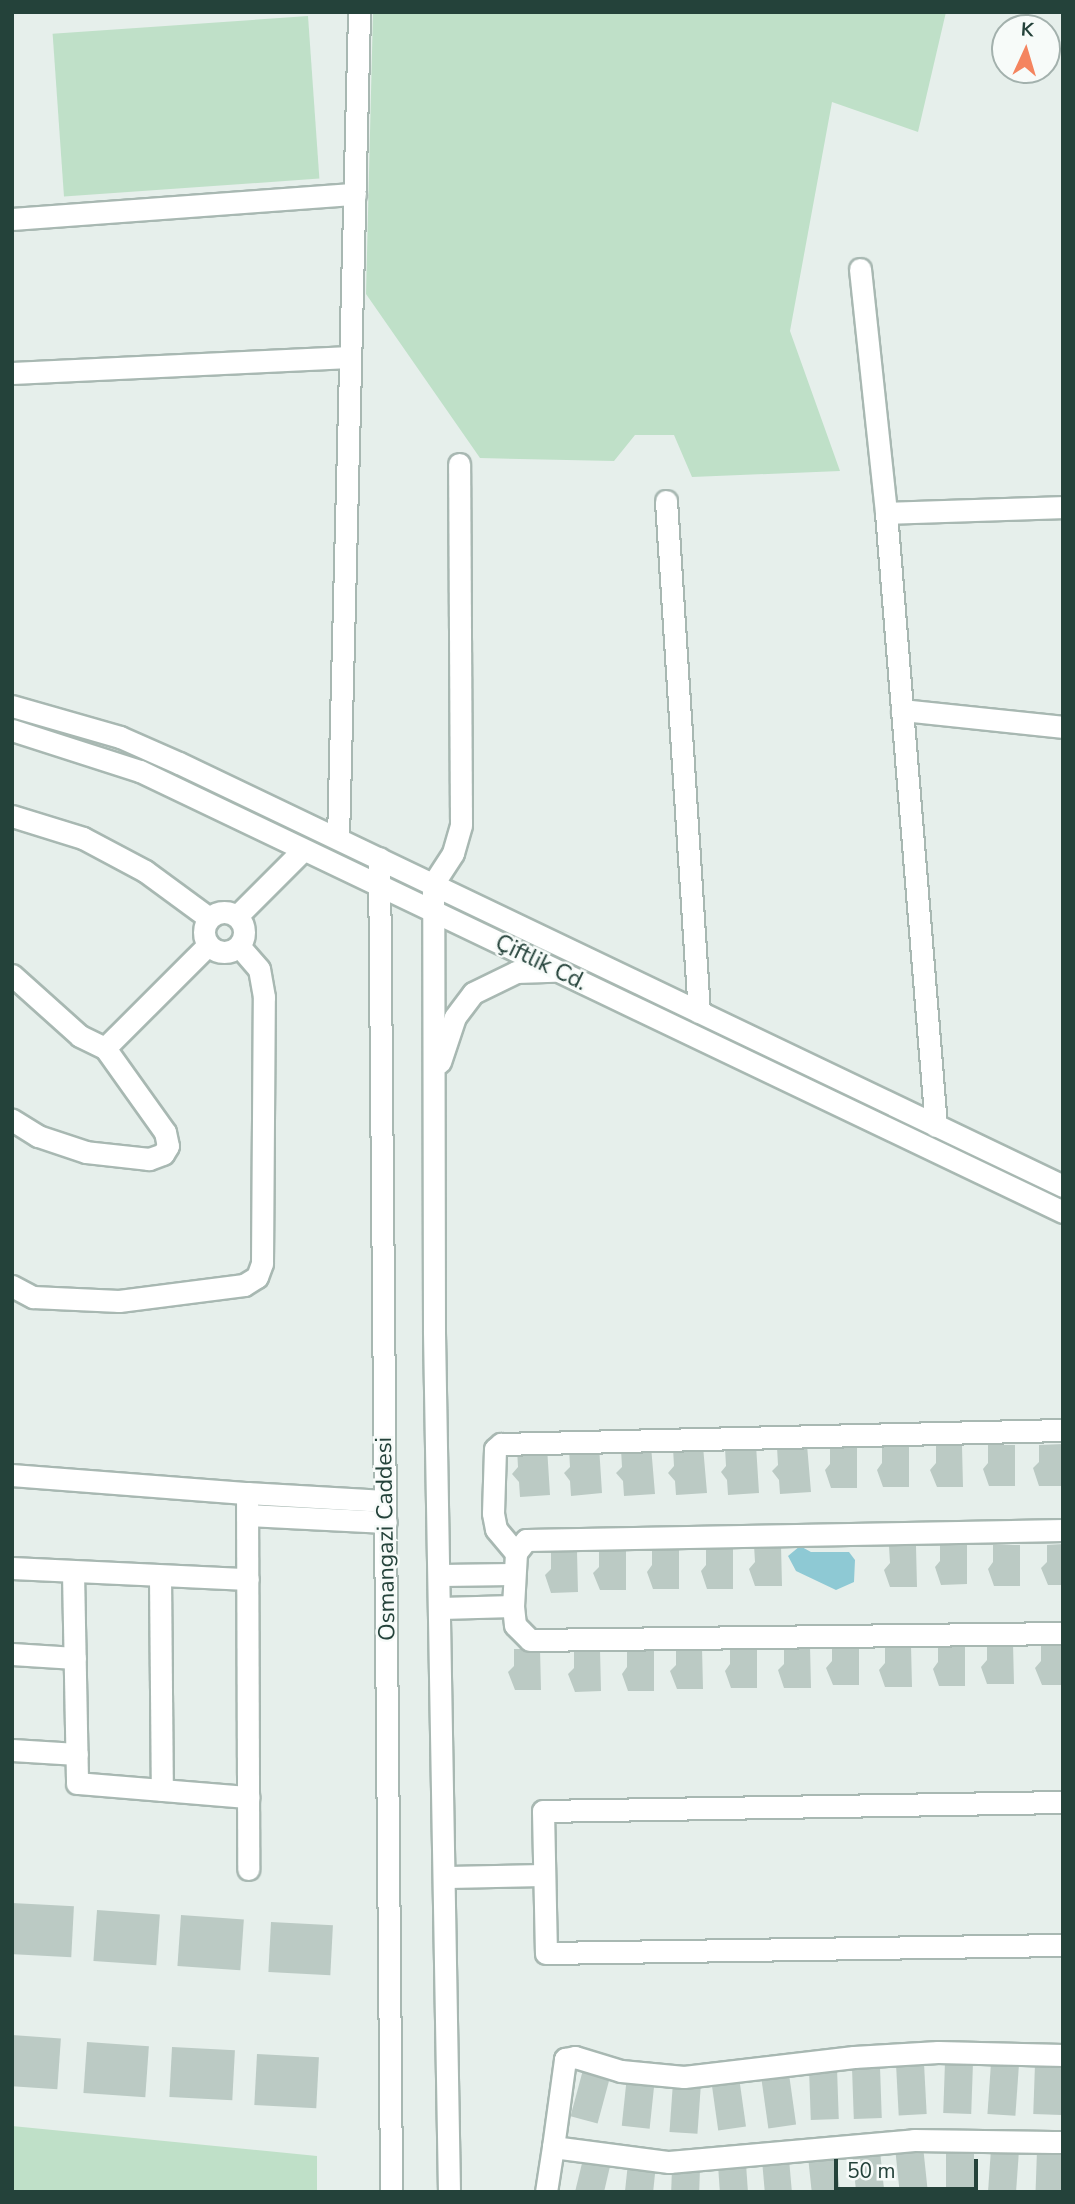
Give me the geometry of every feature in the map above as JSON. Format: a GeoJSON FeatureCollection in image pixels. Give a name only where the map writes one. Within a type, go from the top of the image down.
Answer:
{"type":"FeatureCollection","features":[{"type":"Feature","properties":{"kind":"street"},"geometry":{"type":"LineString","coordinates":[[338,838],[359,12]]}},
{"type":"Feature","properties":{"kind":"street"},"geometry":{"type":"LineString","coordinates":[[12,219],[355,194]]}},
{"type":"Feature","properties":{"kind":"street"},"geometry":{"type":"LineString","coordinates":[[860,269],[886,513],[936,1126]]}},
{"type":"Feature","properties":{"kind":"street"},"geometry":{"type":"LineString","coordinates":[[12,373],[350,356]]}},
{"type":"Feature","properties":{"kind":"street"},"geometry":{"type":"LineString","coordinates":[[449,2192],[447,1877],[433,1087],[433,884],[453,853],[461,825],[459,464]]}},
{"type":"Feature","properties":{"kind":"street"},"geometry":{"type":"LineString","coordinates":[[666,501],[699,1012]]}},
{"type":"Feature","properties":{"kind":"street"},"geometry":{"type":"LineString","coordinates":[[886,513],[1063,507]]}},
{"type":"Feature","properties":{"kind":"street","name":"Çiftlik Cd."},"geometry":{"type":"LineString","coordinates":[[12,706],[120,737],[338,838],[1063,1186]]}},
{"type":"Feature","properties":{"kind":"street"},"geometry":{"type":"LineString","coordinates":[[902,710],[1063,727]]}},
{"type":"Feature","properties":{"kind":"street","name":"Çiftlik Cd."},"geometry":{"type":"LineString","coordinates":[[12,730],[140,771],[1063,1212]]}},
{"type":"Feature","properties":{"kind":"street"},"geometry":{"type":"LineString","coordinates":[[12,816],[83,838],[145,870],[209,918]]}},
{"type":"Feature","properties":{"kind":"street"},"geometry":{"type":"LineString","coordinates":[[237,916],[303,850]]}},
{"type":"Feature","properties":{"kind":"street","name":"Osmangazi Caddesi"},"geometry":{"type":"LineString","coordinates":[[379,858],[391,2192]]}},
{"type":"Feature","properties":{"kind":"street"},"geometry":{"type":"LineString","coordinates":[[225,912],[237,916],[244,928],[239,946],[227,953],[208,945],[204,933],[209,918],[225,912]]}},
{"type":"Feature","properties":{"kind":"street"},"geometry":{"type":"LineString","coordinates":[[105,1048],[208,945]]}},
{"type":"Feature","properties":{"kind":"street"},"geometry":{"type":"LineString","coordinates":[[12,1286],[22,1296],[119,1301],[244,1285],[257,1277],[262,1263],[264,996],[259,969],[239,946]]}},
{"type":"Feature","properties":{"kind":"street"},"geometry":{"type":"LineString","coordinates":[[433,1087],[445,1042],[473,993],[516,972],[558,971]]}},
{"type":"Feature","properties":{"kind":"street"},"geometry":{"type":"LineString","coordinates":[[12,975],[80,1036],[105,1048],[116,1069],[165,1132],[168,1146],[163,1154],[149,1159],[86,1152],[38,1136],[12,1120]]}},
{"type":"Feature","properties":{"kind":"street"},"geometry":{"type":"LineString","coordinates":[[514,1564],[496,1529],[493,1513],[495,1449],[501,1444],[1063,1430]]}},
{"type":"Feature","properties":{"kind":"street"},"geometry":{"type":"LineString","coordinates":[[12,1475],[386,1522]]}},
{"type":"Feature","properties":{"kind":"street"},"geometry":{"type":"LineString","coordinates":[[248,1504],[385,1501]]}},
{"type":"Feature","properties":{"kind":"street"},"geometry":{"type":"LineString","coordinates":[[248,1504],[248,1869]]}},
{"type":"Feature","properties":{"kind":"street"},"geometry":{"type":"LineString","coordinates":[[1063,1530],[526,1540],[514,1564],[513,1606],[515,1625],[530,1640],[1063,1633]]}},
{"type":"Feature","properties":{"kind":"street"},"geometry":{"type":"LineString","coordinates":[[440,1575],[514,1564]]}},
{"type":"Feature","properties":{"kind":"street"},"geometry":{"type":"LineString","coordinates":[[12,1567],[248,1579]]}},
{"type":"Feature","properties":{"kind":"street"},"geometry":{"type":"LineString","coordinates":[[73,1572],[77,1783],[248,1797]]}},
{"type":"Feature","properties":{"kind":"street"},"geometry":{"type":"LineString","coordinates":[[160,1576],[162,1790]]}},
{"type":"Feature","properties":{"kind":"street"},"geometry":{"type":"LineString","coordinates":[[441,1608],[513,1606]]}},
{"type":"Feature","properties":{"kind":"street"},"geometry":{"type":"LineString","coordinates":[[12,1654],[75,1658]]}},
{"type":"Feature","properties":{"kind":"street"},"geometry":{"type":"LineString","coordinates":[[12,1750],[77,1755]]}},
{"type":"Feature","properties":{"kind":"street"},"geometry":{"type":"LineString","coordinates":[[1063,1802],[543,1811],[545,1953],[1063,1945]]}},
{"type":"Feature","properties":{"kind":"street"},"geometry":{"type":"LineString","coordinates":[[447,1877],[544,1875]]}},
{"type":"Feature","properties":{"kind":"street"},"geometry":{"type":"LineString","coordinates":[[546,2192],[565,2059],[575,2057],[621,2071],[684,2077],[866,2056],[1063,2055]]}},
{"type":"Feature","properties":{"kind":"street"},"geometry":{"type":"LineString","coordinates":[[554,2147],[669,2162],[914,2140],[1063,2142]]}},
{"type":"Feature","properties":{"kind":"green space"},"geometry":{"type":"Polygon","coordinates":[[[373,12],[946,12],[918,132],[832,102],[790,331],[840,471],[692,477],[674,435],[635,435],[614,461],[480,458],[366,294],[373,12]]]}},
{"type":"Feature","properties":{"kind":"green space"},"geometry":{"type":"Polygon","coordinates":[[[308,16],[319,179],[64,196],[53,34],[308,16]]]}},
{"type":"Feature","properties":{"kind":"green space"},"geometry":{"type":"Polygon","coordinates":[[[12,2126],[317,2156],[317,2192],[12,2192],[12,2126]]]}},
{"type":"Feature","properties":{"kind":"water"},"geometry":{"type":"Polygon","coordinates":[[[800,1546],[811,1552],[849,1552],[855,1560],[854,1582],[836,1590],[796,1571],[788,1556],[800,1546]]]}},
{"type":"Feature","properties":{"kind":"building"},"geometry":{"type":"Polygon","coordinates":[[[1063,1444],[1063,1486],[1039,1486],[1033,1468],[1039,1462],[1039,1445],[1063,1444]]]}},
{"type":"Feature","properties":{"kind":"building"},"geometry":{"type":"Polygon","coordinates":[[[756,1445],[759,1493],[728,1495],[727,1480],[721,1472],[726,1466],[725,1448],[756,1445]]]}},
{"type":"Feature","properties":{"kind":"building"},"geometry":{"type":"Polygon","coordinates":[[[807,1445],[811,1492],[780,1494],[779,1480],[772,1471],[778,1465],[777,1447],[807,1445]]]}},
{"type":"Feature","properties":{"kind":"building"},"geometry":{"type":"Polygon","coordinates":[[[988,1445],[1015,1445],[1015,1486],[989,1486],[983,1469],[988,1463],[988,1445]]]}},
{"type":"Feature","properties":{"kind":"building"},"geometry":{"type":"Polygon","coordinates":[[[599,1446],[602,1493],[571,1496],[570,1481],[564,1473],[570,1467],[569,1448],[599,1446]]]}},
{"type":"Feature","properties":{"kind":"building"},"geometry":{"type":"Polygon","coordinates":[[[651,1446],[655,1494],[624,1496],[623,1481],[616,1473],[622,1467],[621,1449],[651,1446]]]}},
{"type":"Feature","properties":{"kind":"building"},"geometry":{"type":"Polygon","coordinates":[[[703,1446],[707,1493],[676,1495],[675,1481],[668,1473],[674,1466],[673,1448],[703,1446]]]}},
{"type":"Feature","properties":{"kind":"building"},"geometry":{"type":"Polygon","coordinates":[[[830,1446],[857,1446],[857,1488],[831,1488],[825,1470],[830,1464],[830,1446]]]}},
{"type":"Feature","properties":{"kind":"building"},"geometry":{"type":"Polygon","coordinates":[[[882,1446],[909,1446],[909,1487],[883,1487],[877,1470],[882,1463],[882,1446]]]}},
{"type":"Feature","properties":{"kind":"building"},"geometry":{"type":"Polygon","coordinates":[[[936,1446],[962,1446],[963,1487],[937,1487],[930,1470],[936,1463],[936,1446]]]}},
{"type":"Feature","properties":{"kind":"building"},"geometry":{"type":"Polygon","coordinates":[[[547,1447],[550,1495],[520,1497],[519,1482],[512,1474],[518,1467],[517,1449],[547,1447]]]}},
{"type":"Feature","properties":{"kind":"building"},"geometry":{"type":"Polygon","coordinates":[[[940,1543],[967,1543],[967,1584],[941,1585],[935,1567],[940,1561],[940,1543]]]}},
{"type":"Feature","properties":{"kind":"building"},"geometry":{"type":"Polygon","coordinates":[[[1063,1544],[1063,1585],[1048,1585],[1041,1568],[1047,1562],[1047,1545],[1063,1544]]]}},
{"type":"Feature","properties":{"kind":"building"},"geometry":{"type":"Polygon","coordinates":[[[754,1545],[781,1545],[782,1586],[755,1586],[749,1569],[755,1562],[754,1545]]]}},
{"type":"Feature","properties":{"kind":"building"},"geometry":{"type":"Polygon","coordinates":[[[993,1545],[1020,1545],[1020,1586],[994,1586],[988,1569],[993,1562],[993,1545]]]}},
{"type":"Feature","properties":{"kind":"building"},"geometry":{"type":"Polygon","coordinates":[[[889,1546],[916,1546],[917,1587],[890,1587],[884,1570],[890,1563],[889,1546]]]}},
{"type":"Feature","properties":{"kind":"building"},"geometry":{"type":"Polygon","coordinates":[[[733,1547],[733,1589],[707,1589],[701,1571],[706,1565],[706,1548],[733,1547]]]}},
{"type":"Feature","properties":{"kind":"building"},"geometry":{"type":"Polygon","coordinates":[[[652,1548],[679,1548],[679,1589],[653,1589],[647,1572],[652,1565],[652,1548]]]}},
{"type":"Feature","properties":{"kind":"building"},"geometry":{"type":"Polygon","coordinates":[[[599,1549],[626,1549],[626,1590],[600,1590],[593,1573],[599,1567],[599,1549]]]}},
{"type":"Feature","properties":{"kind":"building"},"geometry":{"type":"Polygon","coordinates":[[[577,1551],[578,1592],[551,1593],[545,1575],[551,1569],[551,1552],[577,1551]]]}},
{"type":"Feature","properties":{"kind":"building"},"geometry":{"type":"Polygon","coordinates":[[[987,1643],[1013,1643],[1014,1684],[987,1684],[981,1667],[987,1660],[987,1643]]]}},
{"type":"Feature","properties":{"kind":"building"},"geometry":{"type":"Polygon","coordinates":[[[832,1644],[859,1644],[859,1685],[833,1685],[826,1668],[832,1661],[832,1644]]]}},
{"type":"Feature","properties":{"kind":"building"},"geometry":{"type":"Polygon","coordinates":[[[1041,1644],[1063,1644],[1063,1685],[1042,1685],[1035,1668],[1041,1661],[1041,1644]]]}},
{"type":"Feature","properties":{"kind":"building"},"geometry":{"type":"Polygon","coordinates":[[[911,1645],[912,1687],[885,1687],[879,1670],[885,1663],[885,1646],[911,1645]]]}},
{"type":"Feature","properties":{"kind":"building"},"geometry":{"type":"Polygon","coordinates":[[[938,1645],[965,1645],[965,1686],[939,1686],[933,1669],[938,1662],[938,1645]]]}},
{"type":"Feature","properties":{"kind":"building"},"geometry":{"type":"Polygon","coordinates":[[[810,1646],[811,1688],[784,1688],[778,1670],[784,1664],[784,1647],[810,1646]]]}},
{"type":"Feature","properties":{"kind":"building"},"geometry":{"type":"Polygon","coordinates":[[[676,1647],[702,1647],[703,1689],[677,1689],[670,1671],[676,1665],[676,1647]]]}},
{"type":"Feature","properties":{"kind":"building"},"geometry":{"type":"Polygon","coordinates":[[[730,1647],[757,1647],[757,1688],[731,1688],[725,1671],[730,1664],[730,1647]]]}},
{"type":"Feature","properties":{"kind":"building"},"geometry":{"type":"Polygon","coordinates":[[[514,1649],[540,1649],[541,1690],[515,1690],[508,1672],[514,1666],[514,1649]]]}},
{"type":"Feature","properties":{"kind":"building"},"geometry":{"type":"Polygon","coordinates":[[[600,1650],[601,1691],[575,1692],[568,1674],[574,1668],[574,1651],[600,1650]]]}},
{"type":"Feature","properties":{"kind":"building"},"geometry":{"type":"Polygon","coordinates":[[[627,1650],[654,1650],[654,1691],[628,1691],[622,1674],[627,1667],[627,1650]]]}},
{"type":"Feature","properties":{"kind":"building"},"geometry":{"type":"Polygon","coordinates":[[[12,1903],[74,1906],[71,1957],[12,1954],[12,1903]]]}},
{"type":"Feature","properties":{"kind":"building"},"geometry":{"type":"Polygon","coordinates":[[[97,1910],[160,1914],[156,1965],[93,1961],[97,1910]]]}},
{"type":"Feature","properties":{"kind":"building"},"geometry":{"type":"Polygon","coordinates":[[[181,1915],[244,1919],[240,1970],[177,1966],[181,1915]]]}},
{"type":"Feature","properties":{"kind":"building"},"geometry":{"type":"Polygon","coordinates":[[[271,1922],[333,1925],[330,1975],[268,1972],[271,1922]]]}},
{"type":"Feature","properties":{"kind":"building"},"geometry":{"type":"Polygon","coordinates":[[[12,2035],[61,2038],[57,2089],[12,2086],[12,2035]]]}},
{"type":"Feature","properties":{"kind":"building"},"geometry":{"type":"Polygon","coordinates":[[[87,2042],[149,2046],[145,2097],[83,2093],[87,2042]]]}},
{"type":"Feature","properties":{"kind":"building"},"geometry":{"type":"Polygon","coordinates":[[[172,2047],[235,2050],[232,2100],[169,2097],[172,2047]]]}},
{"type":"Feature","properties":{"kind":"building"},"geometry":{"type":"Polygon","coordinates":[[[257,2054],[319,2057],[316,2108],[254,2105],[257,2054]]]}},
{"type":"Feature","properties":{"kind":"building"},"geometry":{"type":"Polygon","coordinates":[[[945,2062],[973,2063],[971,2114],[943,2113],[945,2062]]]}},
{"type":"Feature","properties":{"kind":"building"},"geometry":{"type":"Polygon","coordinates":[[[924,2063],[927,2114],[899,2115],[896,2064],[924,2063]]]}},
{"type":"Feature","properties":{"kind":"building"},"geometry":{"type":"Polygon","coordinates":[[[991,2063],[1019,2065],[1015,2116],[987,2114],[991,2063]]]}},
{"type":"Feature","properties":{"kind":"building"},"geometry":{"type":"Polygon","coordinates":[[[1035,2064],[1063,2065],[1061,2115],[1033,2114],[1035,2064]]]}},
{"type":"Feature","properties":{"kind":"building"},"geometry":{"type":"Polygon","coordinates":[[[584,2066],[611,2073],[598,2123],[571,2116],[584,2066]]]}},
{"type":"Feature","properties":{"kind":"building"},"geometry":{"type":"Polygon","coordinates":[[[880,2067],[882,2118],[854,2119],[852,2068],[880,2067]]]}},
{"type":"Feature","properties":{"kind":"building"},"geometry":{"type":"Polygon","coordinates":[[[837,2068],[839,2119],[811,2120],[809,2069],[837,2068]]]}},
{"type":"Feature","properties":{"kind":"building"},"geometry":{"type":"Polygon","coordinates":[[[789,2074],[796,2125],[768,2128],[761,2078],[789,2074]]]}},
{"type":"Feature","properties":{"kind":"building"},"geometry":{"type":"Polygon","coordinates":[[[627,2076],[655,2079],[650,2129],[622,2126],[627,2076]]]}},
{"type":"Feature","properties":{"kind":"building"},"geometry":{"type":"Polygon","coordinates":[[[739,2077],[746,2127],[718,2130],[711,2081],[739,2077]]]}},
{"type":"Feature","properties":{"kind":"building"},"geometry":{"type":"Polygon","coordinates":[[[673,2082],[701,2084],[697,2134],[670,2132],[673,2082]]]}},
{"type":"Feature","properties":{"kind":"building"},"geometry":{"type":"Polygon","coordinates":[[[923,2146],[928,2192],[900,2192],[895,2149],[923,2146]]]}},
{"type":"Feature","properties":{"kind":"building"},"geometry":{"type":"Polygon","coordinates":[[[946,2149],[974,2149],[974,2192],[946,2192],[946,2149]]]}},
{"type":"Feature","properties":{"kind":"building"},"geometry":{"type":"Polygon","coordinates":[[[991,2149],[1019,2151],[1016,2192],[988,2192],[991,2149]]]}},
{"type":"Feature","properties":{"kind":"building"},"geometry":{"type":"Polygon","coordinates":[[[1037,2150],[1063,2151],[1062,2192],[1036,2192],[1037,2150]]]}},
{"type":"Feature","properties":{"kind":"building"},"geometry":{"type":"Polygon","coordinates":[[[880,2151],[884,2192],[856,2192],[852,2154],[880,2151]]]}},
{"type":"Feature","properties":{"kind":"building"},"geometry":{"type":"Polygon","coordinates":[[[584,2155],[611,2162],[604,2192],[575,2192],[584,2155]]]}},
{"type":"Feature","properties":{"kind":"building"},"geometry":{"type":"Polygon","coordinates":[[[836,2155],[840,2192],[812,2192],[808,2158],[836,2155]]]}},
{"type":"Feature","properties":{"kind":"building"},"geometry":{"type":"Polygon","coordinates":[[[789,2159],[792,2192],[765,2192],[762,2161],[789,2159]]]}},
{"type":"Feature","properties":{"kind":"building"},"geometry":{"type":"Polygon","coordinates":[[[628,2163],[656,2166],[653,2192],[625,2192],[628,2163]]]}},
{"type":"Feature","properties":{"kind":"building"},"geometry":{"type":"Polygon","coordinates":[[[746,2164],[748,2192],[720,2192],[718,2166],[746,2164]]]}},
{"type":"Feature","properties":{"kind":"building"},"geometry":{"type":"Polygon","coordinates":[[[672,2168],[700,2169],[699,2192],[671,2192],[672,2168]]]}}]}
